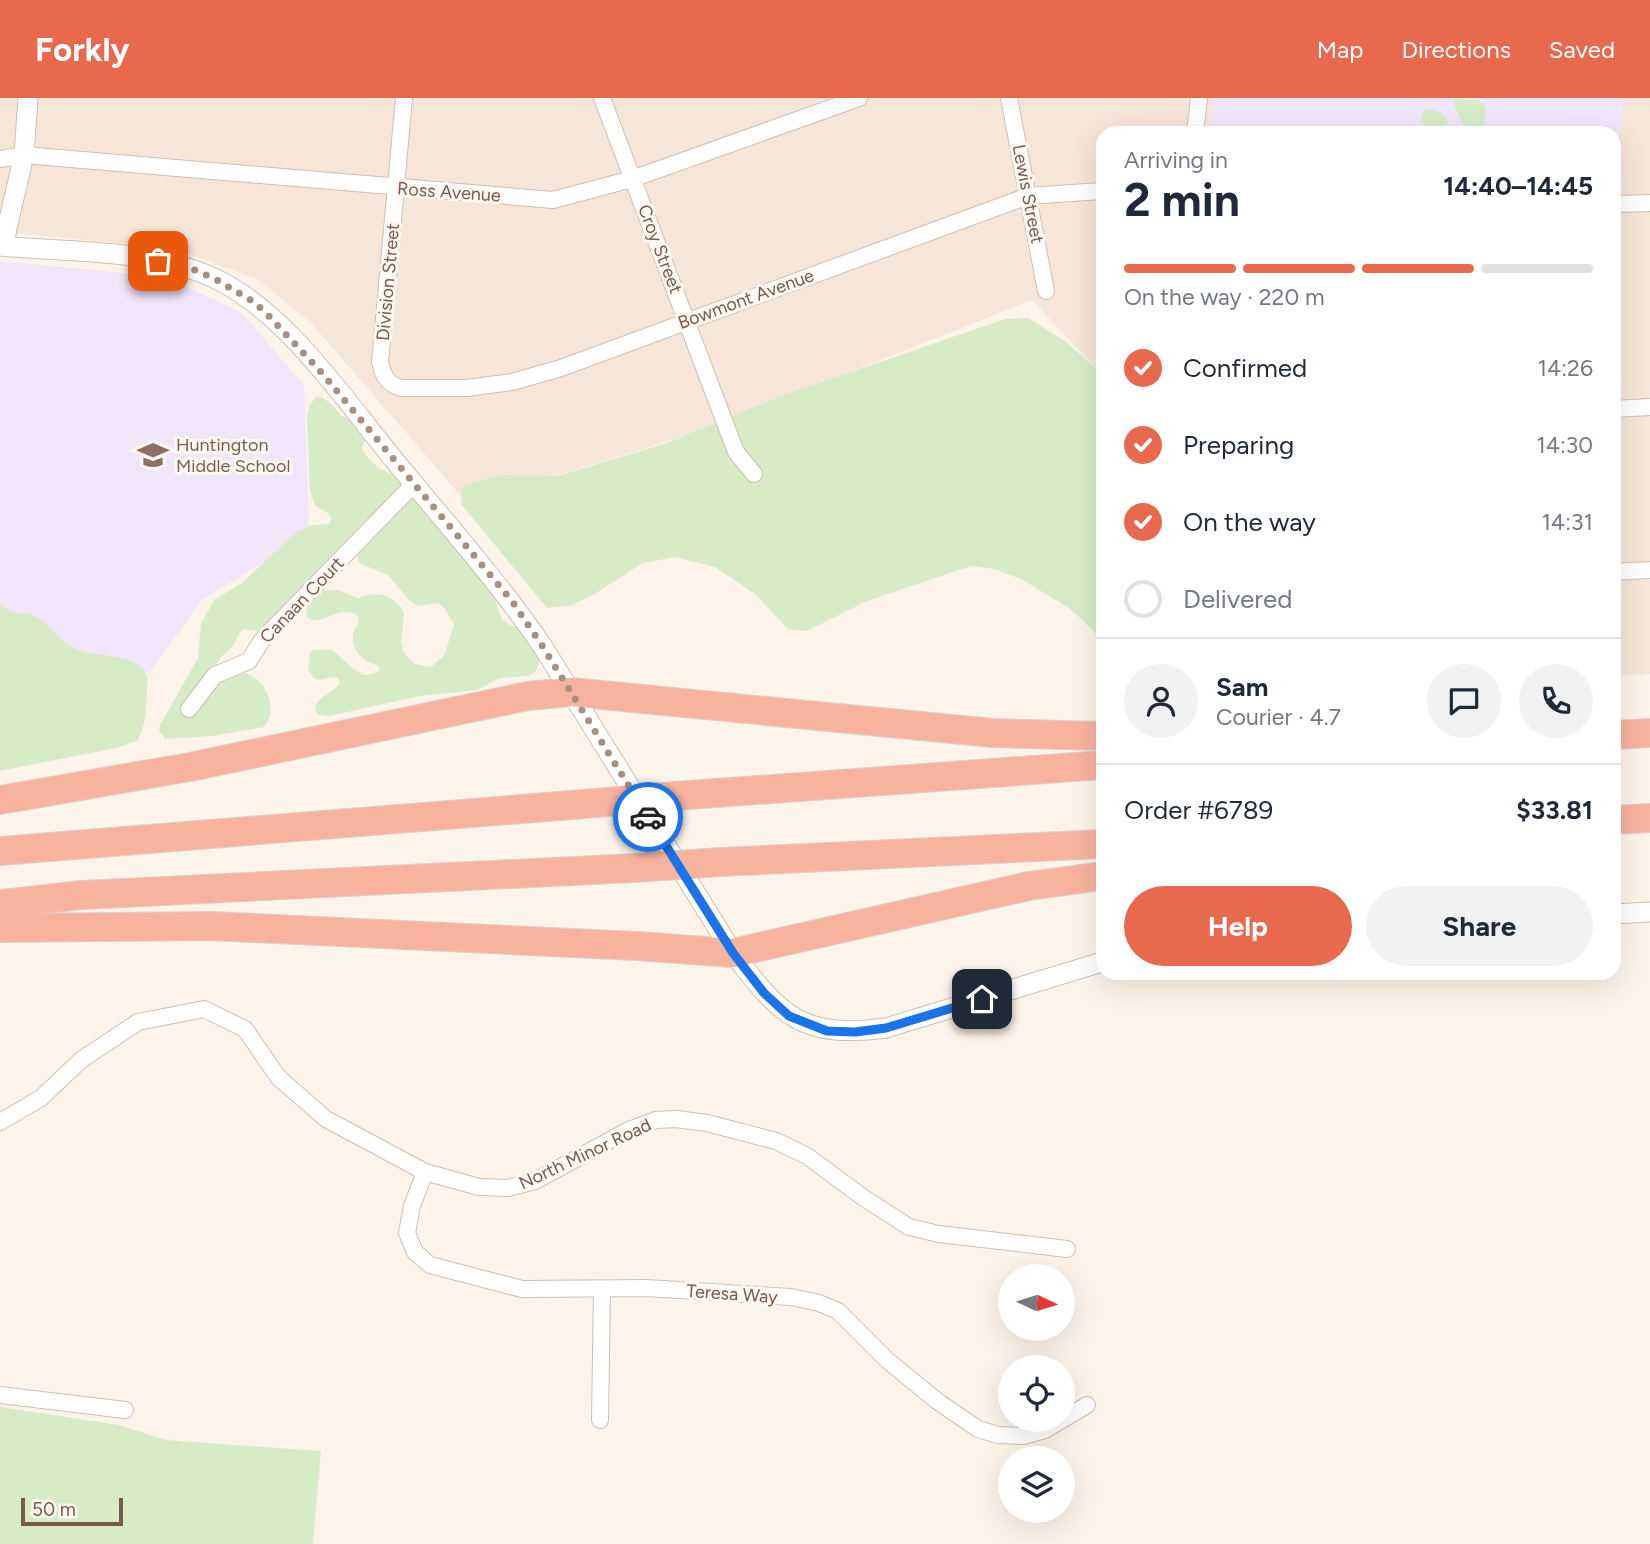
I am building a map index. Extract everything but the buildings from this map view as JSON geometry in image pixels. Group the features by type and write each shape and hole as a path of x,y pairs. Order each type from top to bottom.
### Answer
{"highway":[{"path":"0,800 190,767 528,696 571,692 993,733 1096,736"},
{"path":"1621,735 1650,733"},
{"path":"0,851 675,796 1096,765"},
{"path":"0,904 82,895 1096,844"},
{"path":"0,928 211,926 733,953 1016,888 1096,877"}],"street":[{"path":"28,98 24,155 2,246 142,258 195,270 254,302 295,342 512,601 733,953 764,993 789,1016 827,1031 855,1032 886,1028 1096,964"},
{"name":"Division Street","path":"388,381 382,373 380,362 404,98"},
{"name":"Croy Street","path":"602,98 736,452 754,474"},
{"name":"Ross Avenue","path":"0,159 24,155 553,200 632,179 859,98"},
{"name":"Lewis Street","path":"1009,98 1046,291"},
{"path":"1196,126 1199,98"},
{"name":"Bowmont Avenue","path":"388,381 393,386 402,388 467,388 512,382 561,368 1028,196 1096,191"},
{"path":"1621,204 1650,202"},
{"path":"1621,409 1650,407"},
{"name":"Canaan Court","path":"190,709 215,675 249,661 262,640 414,484"},
{"path":"1621,572 1650,570"},
{"path":"1621,914 1650,912"},
{"name":"North Minor Road","path":"0,1122 41,1098 81,1060 138,1022 204,1009 245,1028 278,1077 326,1119 425,1172 479,1187 508,1188 535,1181 629,1130 656,1120 676,1119 707,1123 776,1141 807,1156 909,1227 939,1234 1067,1249"},
{"name":"Teresa Way","path":"425,1172 412,1206 407,1233 415,1252 430,1265 522,1289 646,1288 791,1297 819,1303 838,1311 887,1360 937,1401 978,1429 998,1435 1023,1436 1045,1430 1087,1405"},
{"path":"600,1420 602,1289"},
{"path":"0,1395 125,1410"}],"shaded area":[{"path":"0,98 1650,98 1650,674 1621,676 1621,126 1096,126 1096,369 1032,300 699,432 467,503 311,323 257,279 173,248 0,232"},
{"path":"1213,98 1624,98 1621,132 1621,126 1210,126"},
{"name":"Huntington Middle School","path":"0,261 166,277 242,313 304,385 309,525 301,539 202,600 149,673 0,637"}],"green space":[{"path":"1455,99 1478,100 1486,107 1484,126 1464,126 1454,103"},
{"path":"1425,109 1435,110 1446,118 1448,126 1427,126 1422,121"},
{"path":"1028,318 1065,341 1096,369 1096,634 1069,608 1021,579 994,569 971,566 867,601 807,631 788,629 755,594 715,567 675,557 643,563 573,605 547,608 461,504 462,486 500,475 558,476 670,442 778,397 1005,319"},
{"path":"316,397 330,403 341,415 363,429 367,438 362,447 365,453 373,463 400,478 491,589 502,619 521,629 541,656 536,671 528,676 500,678 477,690 420,696 329,716 318,715 316,705 340,683 335,677 320,680 314,678 308,670 310,653 314,650 331,650 366,675 380,670 378,665 368,662 357,652 353,636 359,619 357,615 343,613 319,620 307,618 308,606 321,590 338,590 358,598 377,594 390,598 404,612 401,643 404,653 415,664 431,667 444,656 454,625 446,610 438,603 418,606 409,600 388,575 359,563 361,546 260,631 244,629 240,632 233,646 221,657 213,670 248,674 261,683 270,705 270,713 264,727 212,736 166,739 159,731 160,725 198,658 201,624 214,600 242,583 295,533 313,525 329,524 329,514 315,505 310,490 307,418 309,406"},
{"path":"0,603 12,611 40,619 75,649 116,657 143,669 147,677 146,706 138,740 116,748 0,771"},
{"path":"0,1407 119,1425 166,1440 321,1451 313,1544 0,1544"}],"way so far":[{"path":"158,261 195,270 254,302 295,342 512,601 648,817"}],"place":[{"name":"Huntington Middle School","path":"153,455"}],"route":[{"path":"648,817 733,953 764,993 789,1016 827,1031 855,1032 886,1028 982,999"}]}
